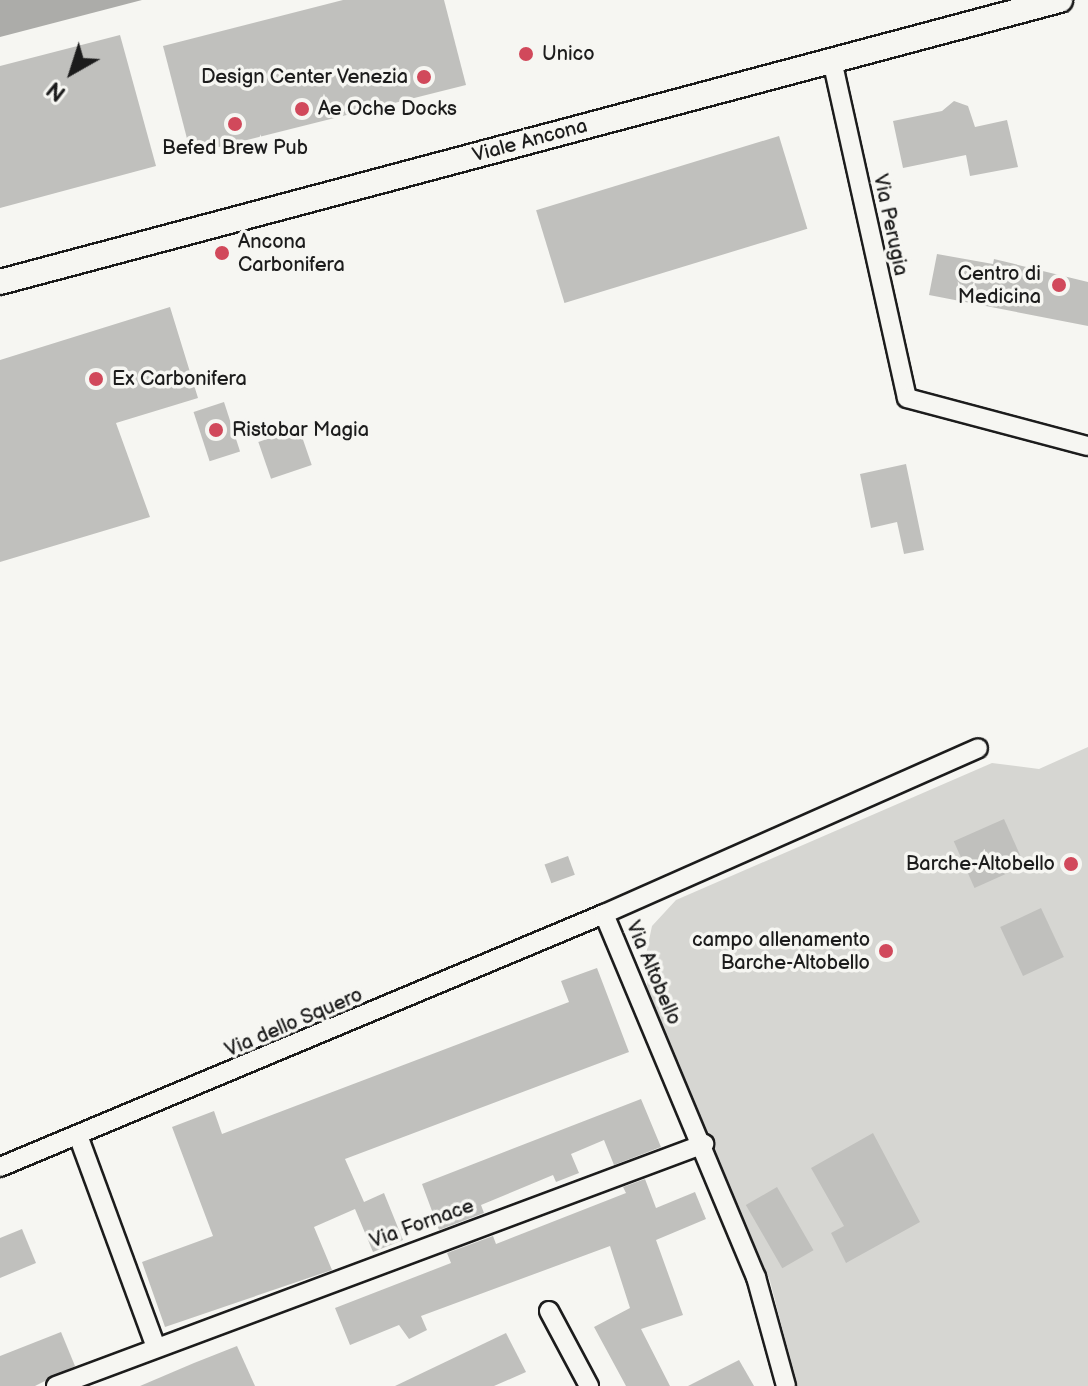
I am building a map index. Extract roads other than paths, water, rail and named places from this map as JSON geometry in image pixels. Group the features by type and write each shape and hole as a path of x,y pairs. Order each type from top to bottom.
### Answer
{"street":[{"name":"Viale Ancona","path":"0,282 1060,0"},
{"name":"Via Perugia","path":"832,60 907,398 1088,446"},
{"name":"Via Altobello","path":"786,1386 756,1277 704,1144 604,914 978,748"},
{"name":"Via dello Squero","path":"0,1167 79,1138 604,914"},
{"path":"79,1138 155,1345"},
{"name":"Via Fornace","path":"56,1386 155,1345 704,1144"},
{"path":"549,1311 589,1386"}],"place":[{"name":"Unico","path":"526,54"},
{"name":"Design Center Venezia","path":"424,77"},
{"name":"Ae Oche Docks","path":"302,109"},
{"name":"Befed Brew Pub","path":"235,124"},
{"name":"Ancona Carbonifera","path":"222,253"},
{"name":"Centro di Medicina","path":"1059,285"},
{"name":"Ex Carbonifera","path":"96,379"},
{"name":"Ristobar Magia","path":"216,430"},
{"name":"Barche-Altobello","path":"1071,864"},
{"name":"campo allenamento Barche-Altobello","path":"886,951"}]}
